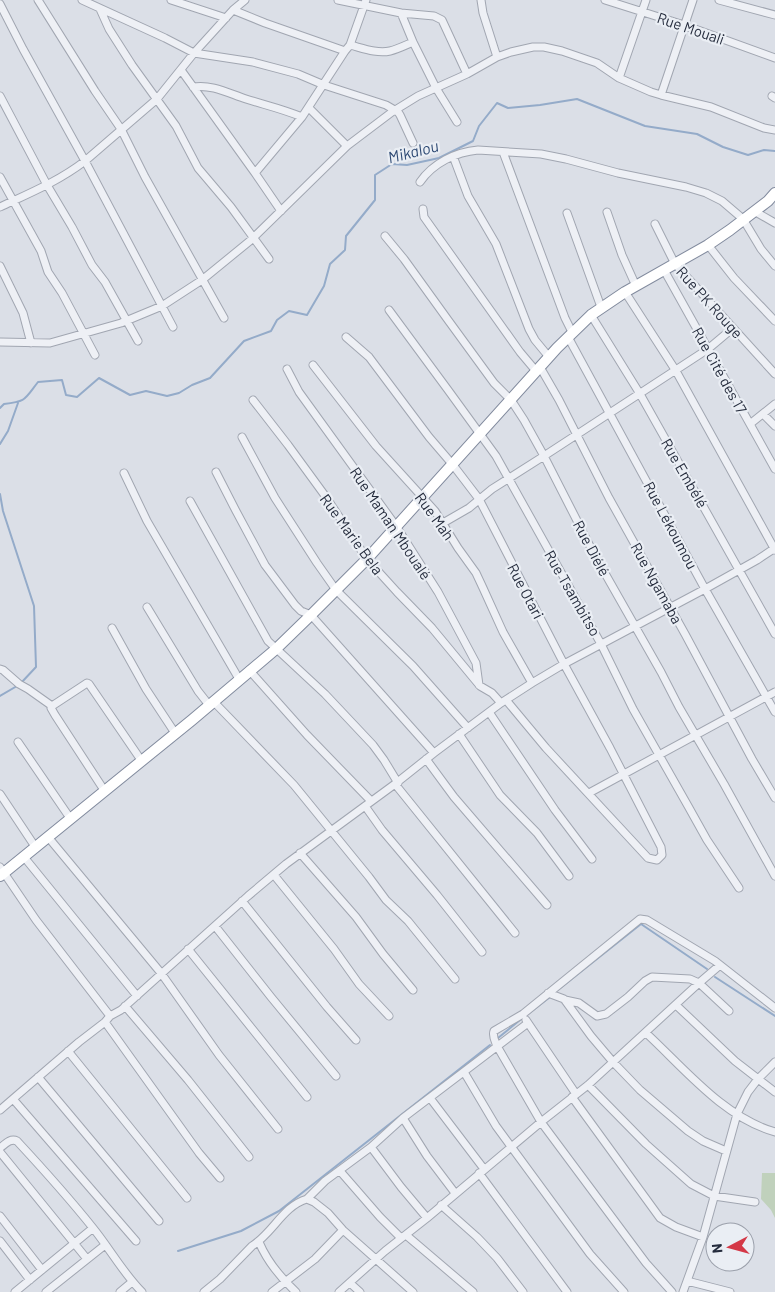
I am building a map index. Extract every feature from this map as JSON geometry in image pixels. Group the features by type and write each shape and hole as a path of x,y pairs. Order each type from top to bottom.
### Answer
{"highway":[{"path":"2,872 36,848 276,649 367,559 570,334 591,315 625,292 708,245 730,230 775,193"}],"street":[{"path":"38,0 94,92 121,129 145,177 224,318"},
{"path":"82,0 194,53 253,62 298,74 324,85 386,105 398,112 413,142"},
{"path":"171,0 226,18"},
{"path":"0,207 47,185 85,161 157,99 194,53 233,10 245,0"},
{"path":"338,0 434,16 442,20 467,74"},
{"path":"482,0 483,13 497,57"},
{"name":"Rue Mouali","path":"605,0 684,25 775,58"},
{"path":"619,78 646,0"},
{"path":"660,95 693,0"},
{"path":"719,0 775,16"},
{"path":"255,173 302,117 324,85 347,48 365,3"},
{"path":"0,4 173,327"},
{"path":"100,9 109,29 176,126 198,168 269,259"},
{"path":"233,10 265,23 347,48 386,52 413,42"},
{"path":"401,12 413,42 436,88 457,122"},
{"path":"0,342 50,343 127,321 162,306 223,264 253,238 348,146 394,111 418,96 467,74 497,57 522,49 544,47 562,51 597,63 619,78 660,95 722,110 764,128 775,130"},
{"path":"180,70 281,211"},
{"path":"193,88 205,86 216,88 283,109 302,117"},
{"path":"0,96 92,265 138,341"},
{"path":"309,108 348,146"},
{"path":"420,182 431,170 453,156 470,151 541,154 566,159 618,173 700,191 722,201 743,219 761,250 775,266"},
{"name":"Rue Lékoumou","path":"503,152 570,334 610,413 705,589 775,712"},
{"path":"453,156 468,196 496,244 529,329 535,340 549,357"},
{"path":"0,176 41,251 48,272 62,293 95,355"},
{"name":"Rue Ngamaba","path":"423,209 424,217 520,352 538,369 577,435 609,498 775,798"},
{"path":"754,211 775,223"},
{"path":"607,212 622,255 636,286"},
{"path":"567,213 601,308"},
{"name":"Rue PK Rouge","path":"654,224 675,264 775,374"},
{"name":"Rue Diélé","path":"385,236 494,382 511,400 544,456 594,554 775,876"},
{"path":"708,245 734,278 775,322"},
{"path":"0,266 22,313 31,343"},
{"name":"Rue Cité des 17","path":"664,270 775,469"},
{"path":"0,1110 110,1016 121,1010 242,901 300,853 396,784 489,712 564,664 740,570 775,549 676,370 625,292"},
{"name":"Rue Tsambitso","path":"389,310 496,456 602,644 633,709 707,840 739,888"},
{"name":"Rue Embélé","path":"591,315 640,394 775,634"},
{"path":"443,524 508,478 708,349 733,328"},
{"name":"Rue Otari","path":"346,337 369,357 479,500 661,847 662,855 660,858 656,860 648,858"},
{"name":"Rue Mah","path":"313,364 376,446 435,511 476,573 503,632 532,683"},
{"name":"Rue Maman Mboualé","path":"287,369 299,392 396,526 438,592 476,663 480,686"},
{"name":"Rue Marie Bela","path":"253,400 320,489 367,559 432,628 480,686 503,702 648,858"},
{"path":"750,424 775,404"},
{"path":"764,414 775,426"},
{"path":"242,437 275,498 336,590 413,666 468,728"},
{"path":"216,472 265,565 295,605 301,611 311,615 434,753"},
{"path":"124,473 147,520 239,679"},
{"path":"190,501 268,641 325,694 373,745 384,760 396,784 514,932"},
{"path":"147,607 198,691 294,785 386,900 408,921 455,979"},
{"path":"112,628 146,689 175,733"},
{"path":"0,669 52,706 51,708 55,715 104,790"},
{"path":"249,670 368,804 382,830 482,952"},
{"path":"52,706 84,685 89,684 141,760"},
{"path":"588,793 775,692"},
{"path":"489,712 555,810 592,859"},
{"path":"459,734 500,796 537,834 570,876"},
{"path":"18,742 70,818"},
{"path":"426,759 454,797 547,905"},
{"path":"0,794 36,848"},
{"path":"48,837 161,973 219,1055 278,1128"},
{"path":"300,853 414,990"},
{"path":"24,857 137,996"},
{"path":"2,872 36,920 110,1016"},
{"path":"274,875 334,949 359,984 389,1016"},
{"path":"242,901 356,1040"},
{"path":"672,1292 646,1263 541,1122 497,1046 493,1036 494,1031 523,1014 640,919 647,920 720,965 775,1008"},
{"path":"214,926 336,1076"},
{"path":"188,949 307,1097"},
{"path":"339,1292 481,1171 588,1085 720,965"},
{"path":"548,993 579,1003 597,1016 606,1014 652,977 690,979 699,983 729,1011"},
{"path":"565,1000 591,1036 640,1090 702,1141 726,1151"},
{"path":"676,1005 735,1061 775,1092"},
{"path":"125,1006 250,1157"},
{"path":"523,1014 574,1095 660,1218 676,1227 703,1237"},
{"path":"105,1022 199,1153 220,1178"},
{"path":"307,1200 318,1186 371,1147 403,1118 528,1024"},
{"path":"646,1033 709,1094 736,1114 761,1128 775,1132"},
{"path":"68,1051 187,1198"},
{"path":"683,1292 703,1237 736,1114 748,1092 775,1062"},
{"path":"464,1072 496,1126 590,1254 624,1292"},
{"path":"38,1077 159,1221"},
{"path":"588,1085 646,1144 691,1184 714,1196 755,1202"},
{"path":"430,1098 566,1292"},
{"path":"13,1099 136,1241"},
{"path":"403,1118 427,1156 455,1193"},
{"path":"0,1148 10,1140 18,1141 93,1228 132,1282 142,1292"},
{"path":"371,1147 427,1218"},
{"path":"0,1152 88,1259"},
{"path":"340,1171 380,1217 473,1292"},
{"path":"204,1292 220,1279 252,1246 259,1242 285,1213 300,1201 307,1200 314,1202 328,1213 343,1230 413,1292"},
{"path":"441,1205 477,1237 497,1258 524,1292"},
{"path":"0,1216 42,1270"},
{"path":"15,1292 93,1228"},
{"path":"272,1292 315,1259 343,1230"},
{"path":"0,1241 30,1280"},
{"path":"259,1242 265,1256 285,1282 296,1292"},
{"path":"46,1292 105,1245"},
{"path":"687,1281 730,1292"},
{"path":"120,1292 132,1282"},
{"path":"350,1283 360,1292"}],"green space":[{"path":"762,1173 775,1173 775,1218 771,1210 761,1199"}],"waterway":[{"name":"Mikalou","path":"0,408 4,404 24,399 38,382 62,380 66,395 77,397 99,378 130,395 146,391 167,396 179,393 192,385 210,378 244,341 271,331 277,320 289,311 307,315 324,286 330,264 345,250 346,236 375,200 375,175 392,164 407,165 439,158 473,141 479,126 497,103 508,108 577,99 645,126 697,134 723,147 748,155 764,150 775,151"},
{"path":"0,444 8,431 18,403"},
{"path":"0,494 3,511 34,606 36,667 21,683"},
{"path":"0,696 17,686"},
{"path":"559,989 641,924 707,969"},
{"path":"715,977 775,1016"},
{"path":"528,1014 550,997"},
{"path":"498,1038 520,1020"},
{"path":"178,1251 241,1231 279,1211 490,1045"}]}
